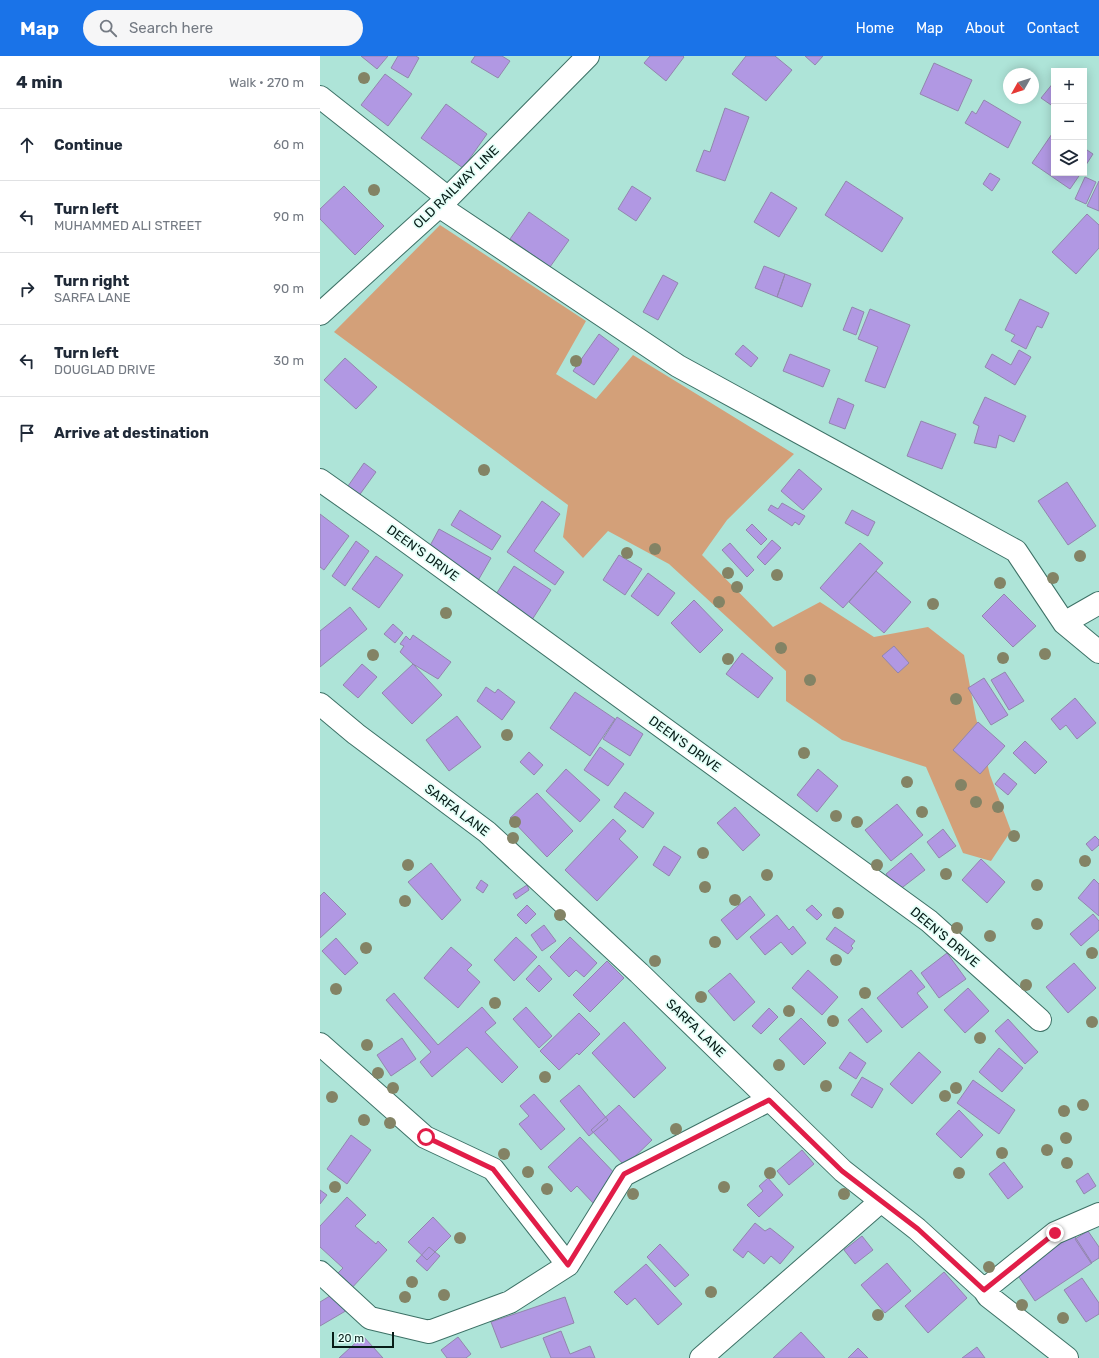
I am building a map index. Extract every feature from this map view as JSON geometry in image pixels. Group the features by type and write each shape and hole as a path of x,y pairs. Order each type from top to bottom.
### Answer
{"street":[{"name":"OLD RAILWAY LINE","path":"320,314 443,202 588,56"},
{"path":"320,97 443,202 678,366 1016,551 1064,624 1099,652"},
{"name":"DEEN'S DRIVE","path":"320,480 929,921 1040,1020"},
{"path":"1064,624 1099,603"},
{"name":"SARFA LANE","path":"320,704 356,734 487,832 639,973 842,1171 918,1229 984,1290 988,1296 1067,1358"},
{"path":"320,1044 426,1137 493,1169 568,1265"},
{"path":"320,1272 370,1318 429,1332 510,1302 568,1265 624,1174 769,1100"},
{"path":"700,1358 881,1201"},
{"path":"984,1290 1055,1233 1099,1214"}],"shaded area":[{"path":"440,225 586,321 556,374 596,399 633,355 794,454 727,520 702,555 773,627 820,602 874,637 928,627 964,655 976,718 990,775 1011,831 991,861 963,853 926,767 842,740 786,701 786,671 669,564 608,531 583,558 563,537 568,505 334,332"}],"building":[{"path":"361,56 388,56 377,69"},
{"path":"398,56 416,56 419,58 408,78 391,68"},
{"path":"475,56 502,56 510,61 498,78 471,62"},
{"path":"650,56 684,57 666,81 644,63"},
{"path":"746,56 775,56 792,70 766,101 732,74"},
{"path":"805,56 823,56 815,65"},
{"path":"934,63 972,80 958,111 920,94"},
{"path":"385,74 412,94 388,126 361,105"},
{"path":"1051,86 1051,105 1041,98"},
{"path":"984,100 1021,122 1008,148 965,123 972,111 976,114"},
{"path":"446,104 487,134 463,168 421,138"},
{"path":"725,108 749,117 725,181 696,171 704,150 710,152"},
{"path":"1051,135 1051,176 1032,163"},
{"path":"1087,150 1093,154 1087,163"},
{"path":"990,173 1000,179 992,191 983,184"},
{"path":"1051,176 1079,176 1070,189"},
{"path":"1085,177 1096,182 1086,204 1075,199"},
{"path":"846,181 903,218 882,252 825,215"},
{"path":"1099,181 1099,211 1087,206"},
{"path":"344,186 384,226 355,255 320,219 320,209"},
{"path":"632,186 651,198 636,221 618,209"},
{"path":"771,192 797,208 779,237 754,222"},
{"path":"529,212 569,240 550,267 510,239"},
{"path":"1087,214 1099,225 1099,248 1076,274 1052,252"},
{"path":"764,266 785,274 777,297 755,288"},
{"path":"785,274 811,284 802,307 777,297"},
{"path":"663,275 678,283 658,320 643,312"},
{"path":"1020,299 1049,313 1042,328 1037,326 1026,349 1011,341 1015,335 1005,330"},
{"path":"852,307 864,312 856,335 843,330"},
{"path":"870,309 910,325 885,388 865,381 878,347 858,339"},
{"path":"599,334 619,349 594,385 573,371"},
{"path":"743,345 758,358 751,367 735,354"},
{"path":"1019,350 1031,357 1015,385 985,367 992,354 1011,365"},
{"path":"790,354 830,370 823,387 783,371"},
{"path":"345,358 377,387 356,409 324,380"},
{"path":"985,397 1026,416 1014,442 999,435 996,448 974,443 979,426 973,423"},
{"path":"838,398 854,405 845,429 829,423"},
{"path":"921,421 956,434 942,469 907,456"},
{"path":"364,463 376,472 358,497 346,489"},
{"path":"799,469 822,489 803,510 781,491"},
{"path":"1067,482 1096,526 1068,545 1038,501"},
{"path":"542,501 560,514 534,551 564,572 555,585 507,552"},
{"path":"782,503 805,516 799,525 795,522 792,526 768,510 771,505 778,509"},
{"path":"460,510 501,536 492,550 451,525"},
{"path":"852,510 875,522 868,536 845,523"},
{"path":"320,514 349,536 324,570 320,567"},
{"path":"752,524 767,539 761,545 746,530"},
{"path":"439,529 491,558 476,584 425,555"},
{"path":"772,540 781,548 765,565 757,557"},
{"path":"356,541 369,551 345,586 332,576"},
{"path":"730,543 754,570 747,577 722,550"},
{"path":"860,543 883,563 843,608 820,588"},
{"path":"619,555 642,569 625,595 603,580"},
{"path":"376,556 403,575 379,608 352,589"},
{"path":"514,566 551,590 530,623 493,599"},
{"path":"876,571 911,602 884,633 849,602"},
{"path":"648,573 675,593 658,616 631,596"},
{"path":"1004,594 1036,626 1013,647 982,616"},
{"path":"694,600 723,630 700,653 671,623"},
{"path":"350,607 367,629 320,667 320,631"},
{"path":"393,624 403,633 395,643 384,634"},
{"path":"413,635 451,662 438,679 413,664 400,652 404,646 400,644 406,636 410,640"},
{"path":"894,646 909,663 898,673 882,656"},
{"path":"742,653 773,678 758,698 726,674"},
{"path":"362,664 377,677 358,698 343,685"},
{"path":"413,664 442,695 412,724 382,693"},
{"path":"1005,672 1024,701 1009,710 991,680"},
{"path":"984,678 1008,715 991,725 968,688"},
{"path":"486,687 495,693 498,689 515,702 502,720 477,701"},
{"path":"575,692 615,719 590,756 550,728"},
{"path":"1075,698 1096,723 1077,739 1066,725 1060,730 1051,719"},
{"path":"457,716 481,747 449,771 426,740"},
{"path":"617,717 643,734 630,756 603,739"},
{"path":"978,722 1005,746 980,774 953,750"},
{"path":"1025,741 1047,762 1035,774 1013,753"},
{"path":"600,747 624,764 608,786 584,770"},
{"path":"529,752 543,765 534,775 520,762"},
{"path":"566,769 600,800 580,822 546,791"},
{"path":"818,769 838,786 817,812 797,795"},
{"path":"1004,773 1017,784 1008,795 995,784"},
{"path":"625,792 654,813 643,828 614,807"},
{"path":"537,793 573,831 547,857 510,818"},
{"path":"897,804 923,835 891,861 865,830"},
{"path":"735,807 760,835 743,851 717,823"},
{"path":"613,819 626,831 619,839 638,857 597,901 565,870"},
{"path":"943,829 956,846 939,858 927,842"},
{"path":"1095,836 1099,840 1099,845 1092,851 1086,844"},
{"path":"664,846 681,857 669,876 653,865"},
{"path":"911,853 925,870 899,890 886,874"},
{"path":"981,859 1005,882 987,903 962,880"},
{"path":"431,863 461,900 442,920 408,882"},
{"path":"1094,879 1099,884 1099,916 1078,898"},
{"path":"481,880 488,885 483,893 476,888"},
{"path":"527,885 529,890 516,899 513,894"},
{"path":"324,892 346,914 320,938 320,896"},
{"path":"750,896 765,915 737,940 721,920"},
{"path":"527,905 536,914 526,924 517,915"},
{"path":"812,905 822,915 817,920 806,910"},
{"path":"1093,914 1099,921 1099,930 1081,946 1070,934"},
{"path":"777,915 789,930 793,926 806,943 792,955 781,942 765,955 750,937"},
{"path":"544,925 556,941 542,951 531,935"},
{"path":"835,927 855,941 851,946 853,948 848,954 826,939"},
{"path":"516,937 537,957 514,981 494,960"},
{"path":"570,937 597,963 584,977 576,970 569,977 550,957"},
{"path":"336,938 358,963 345,975 322,951"},
{"path":"451,947 472,965 467,970 480,982 458,1008 424,978"},
{"path":"947,953 966,979 939,998 921,973"},
{"path":"607,961 624,978 590,1012 573,995"},
{"path":"1074,963 1096,988 1068,1013 1046,987"},
{"path":"539,965 552,979 539,992 526,979"},
{"path":"808,970 838,997 822,1015 792,988"},
{"path":"911,970 925,987 917,993 928,1007 902,1028 877,998"},
{"path":"730,973 755,1002 734,1021 708,991"},
{"path":"968,988 989,1011 965,1033 944,1010"},
{"path":"394,993 438,1045 482,1007 496,1023 485,1032 518,1067 502,1083 467,1047 432,1077 420,1062 431,1052 386,1000"},
{"path":"526,1007 552,1036 539,1048 513,1019"},
{"path":"769,1008 778,1017 761,1034 752,1026"},
{"path":"862,1008 882,1031 867,1043 848,1020"},
{"path":"579,1013 600,1034 579,1055 577,1053 559,1070 540,1051"},
{"path":"801,1018 826,1043 804,1065 779,1039"},
{"path":"1008,1019 1038,1052 1025,1064 995,1031"},
{"path":"624,1022 666,1068 634,1098 592,1053"},
{"path":"402,1038 416,1059 391,1076 377,1055"},
{"path":"999,1048 1023,1068 1002,1092 979,1072"},
{"path":"850,1052 866,1063 856,1079 839,1068"},
{"path":"919,1052 941,1072 912,1104 890,1084"},
{"path":"862,1077 883,1089 872,1108 851,1095"},
{"path":"973,1080 1015,1110 999,1134 957,1103"},
{"path":"579,1085 608,1120 589,1136 560,1101"},
{"path":"534,1094 565,1129 541,1150 519,1124 529,1116 520,1106"},
{"path":"619,1105 652,1140 625,1166 591,1130"},
{"path":"959,1110 983,1135 961,1158 936,1134"},
{"path":"351,1135 371,1150 347,1184 327,1169"},
{"path":"580,1137 620,1179 594,1204 577,1186 571,1192 548,1167"},
{"path":"802,1150 814,1164 789,1185 777,1171"},
{"path":"1004,1162 1023,1187 1008,1199 989,1174"},
{"path":"1088,1173 1096,1186 1084,1194 1076,1181"},
{"path":"768,1178 783,1195 759,1217 747,1205 763,1191 759,1186"},
{"path":"320,1190 327,1195 320,1204"},
{"path":"347,1197 366,1215 355,1226 376,1244 378,1241 387,1250 349,1291 334,1277 343,1268 320,1247 320,1226"},
{"path":"433,1217 451,1236 427,1260 408,1242"},
{"path":"755,1223 765,1231 770,1228 794,1247 780,1264 771,1256 764,1264 748,1251 743,1258 733,1250"},
{"path":"1088,1231 1099,1247 1099,1258 1091,1263 1075,1239"},
{"path":"1072,1232 1092,1263 1035,1301 1015,1271"},
{"path":"862,1236 873,1250 855,1264 844,1250"},
{"path":"660,1244 689,1275 675,1287 647,1257"},
{"path":"429,1247 440,1256 427,1271 416,1261"},
{"path":"887,1263 911,1291 885,1313 861,1285"},
{"path":"646,1264 682,1304 658,1325 635,1298 627,1305 614,1292"},
{"path":"944,1272 967,1298 928,1333 905,1306"},
{"path":"1082,1278 1099,1303 1099,1314 1086,1322 1064,1290"},
{"path":"338,1291 349,1309 320,1326 320,1302"},
{"path":"565,1297 574,1323 501,1348 491,1322"},
{"path":"561,1331 570,1354 590,1346 595,1358 551,1358 543,1338"},
{"path":"801,1332 825,1358 773,1358"},
{"path":"363,1336 383,1358 339,1358"},
{"path":"458,1337 471,1354 466,1358 447,1358 441,1350"},
{"path":"977,1347 985,1358 962,1358"},
{"path":"858,1348 868,1358 848,1358"}],"route":[{"path":"426,1137 493,1169 568,1265 624,1174 769,1100 842,1171 918,1229 984,1290 1055,1233"}]}
